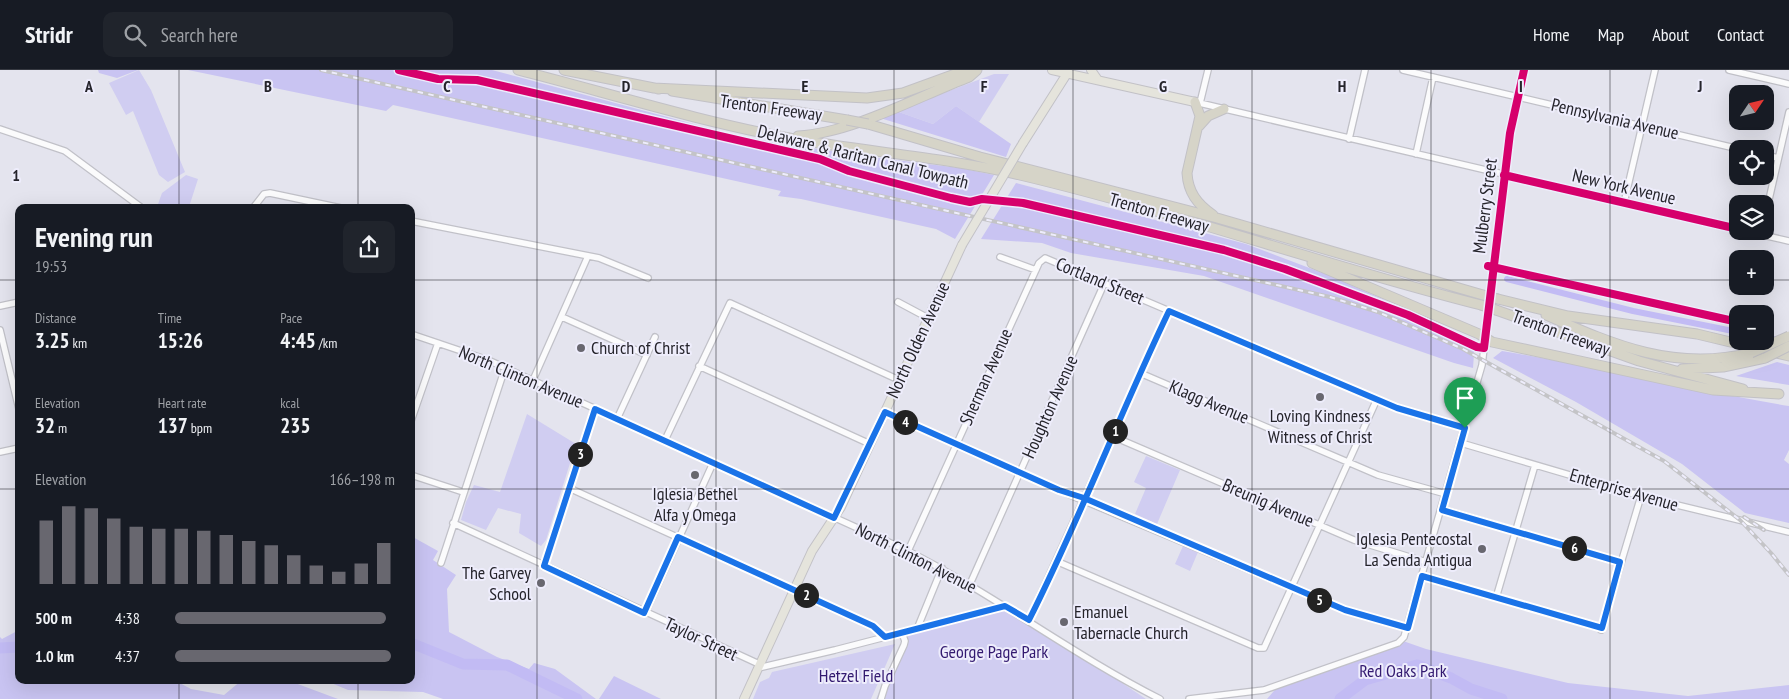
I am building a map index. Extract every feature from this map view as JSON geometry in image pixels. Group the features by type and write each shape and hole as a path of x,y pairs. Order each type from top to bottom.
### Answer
{"highway":[{"name":"Trenton Freeway","path":"518,70 715,122 785,137 954,162 1019,175 1481,305 1639,361 1748,390 1784,395"},
{"name":"Trenton Freeway","path":"564,70 654,88 868,124 980,157 1217,218 1528,307 1591,320 1696,334 1789,356"},
{"path":"785,137 832,132 969,78 976,70"},
{"path":"654,88 867,98 902,93 962,71"},
{"path":"1198,103 1198,126 1186,173 1187,181 1195,198 1217,218"},
{"path":"1198,126 1208,116 1224,109"},
{"path":"1257,242 1498,343 1713,390 1784,395"},
{"path":"1528,307 1606,341 1658,356 1711,360 1751,353 1789,336"},
{"path":"1666,368 1700,369 1723,367 1765,358 1789,346"}],"main road":[{"name":"New York Avenue","path":"1052,70 1068,72 1198,103"},
{"path":"1091,70 1098,80"},
{"name":"North Olden Avenue","path":"744,699 812,551 834,518 870,444 962,245 1068,72"}],"street":[{"path":"1198,103 1208,70"},
{"path":"1349,139 1365,70"},
{"name":"Pennsylvania Avenue","path":"1403,70 1729,147"},
{"name":"Mulberry Street","path":"1189,699 1264,690 1398,643 1404,637 1481,371 1510,133 1524,70"},
{"path":"1624,203 1655,70"},
{"path":"1730,70 1789,84"},
{"path":"1416,154 1433,77"},
{"name":"New York Avenue","path":"1198,103 1729,228"},
{"path":"1770,195 1789,112"},
{"path":"0,129 65,151 137,204"},
{"path":"1774,157 1778,158"},
{"path":"255,204 264,194 270,193 322,204"},
{"path":"415,223 599,258 648,278"},
{"path":"1774,237 1789,241"},
{"path":"533,380 588,256"},
{"path":"1000,257 1036,270"},
{"name":"Cortland Street","path":"1041,259 1047,258 1397,408 1465,428"},
{"name":"Sherman Avenue","path":"908,551 1041,259"},
{"name":"Houghton Avenue","path":"970,584 1104,284"},
{"path":"898,302 928,318"},
{"path":"0,306 15,303"},
{"path":"665,440 730,303 899,380"},
{"path":"1029,620 1169,311"},
{"path":"562,317 647,355"},
{"path":"0,330 15,392"},
{"name":"North Clinton Avenue","path":"415,335 533,380 908,551 970,584 1117,675 1160,699"},
{"path":"617,418 655,337"},
{"path":"415,409 438,343"},
{"path":"699,366 870,444"},
{"path":"441,563 505,368"},
{"name":"Klagg Avenue","path":"1140,373 1378,475 1446,494"},
{"path":"1056,562 1258,648 1266,647 1377,399"},
{"path":"544,566 595,409"},
{"path":"885,412 1345,610 1408,628"},
{"name":"Breunig Avenue","path":"1112,436 1354,540 1426,562"},
{"name":"Enterprise Avenue","path":"1461,443 1641,496 1789,532"},
{"path":"0,452 15,449"},
{"path":"644,613 713,463"},
{"path":"1496,598 1535,465"},
{"path":"415,476 463,492"},
{"path":"569,488 873,626 885,637"},
{"path":"1422,576 1601,630 1641,496"},
{"path":"1442,510 1620,562"},
{"name":"Taylor Street","path":"453,523 758,666"},
{"path":"917,629 942,568"},
{"path":"758,666 885,637 1005,606"},
{"path":"881,699 904,645 905,641 902,632"}],"green space":[{"path":"98,70 138,70 117,78 99,73"},
{"path":"139,70 151,90 185,172 168,182 159,175 133,111 126,115 109,83"},
{"path":"188,70 492,70 742,137 863,156 960,168 994,175 955,239 936,229 801,199 778,196 781,191 393,105 386,111"},
{"path":"994,74 1009,74 979,122 956,106 933,124 896,111"},
{"path":"956,106 1011,144 1006,157 880,118 896,111 933,124"},
{"path":"186,175 198,179 190,204 158,204 162,193"},
{"path":"1016,183 1246,244 1328,275 1475,340 1473,368 1204,276 1071,253 1042,243 981,239"},
{"path":"1502,351 1789,406 1789,450 1784,460 1789,464 1789,523 1745,513 1682,464 1576,402 1493,358"},
{"path":"1777,362 1789,365 1789,385 1736,376"},
{"path":"527,414 576,444 546,540 541,546 519,533 521,514 498,508 486,530 461,520 466,502 474,485 500,492"},
{"path":"1146,456 1180,470 1157,524 1135,514 1146,488 1134,482"},
{"path":"415,538 438,551 433,560 456,575 447,589 449,632 497,657 529,669 534,663 555,669 596,699 443,699 423,692 348,690 334,684 415,684"},
{"path":"1183,546 1198,552 1190,571 1175,564"},
{"name":"George Page Park","path":"1001,602 1146,699 876,699 907,631"},
{"path":"15,632 15,684 182,684 191,689 224,695 237,684 298,684 338,699 0,699 0,637 2,639"},
{"name":"Red Oaks Park","path":"1403,641 1426,649 1568,683 1688,696 1789,685 1789,699 1267,699 1280,684"},
{"name":"Hetzel Field","path":"895,644 871,699 753,699 760,682 769,678 772,672"},
{"path":"614,676 661,699 599,699"}],"waterway":[{"path":"1507,279 1633,311 1729,330"},
{"path":"1774,339 1778,340"},
{"path":"415,645 463,664 507,665 577,699"},
{"path":"0,648 15,647"},
{"path":"1340,699 1365,680 1417,665 1451,678 1471,689 1502,699"}],"railway":[{"path":"321,70 1330,297 1378,312 1463,349 1664,461 1740,520 1789,575"},
{"path":"1744,517 1764,530"}],"cycle path":[{"name":"Delaware & Raritan Canal Towpath","path":"399,70 438,79 477,80 820,159 849,171 951,198 970,202 982,199 1023,203 1224,250 1285,269 1408,315 1477,347 1484,348 1510,133 1524,70"},
{"path":"1504,175 1729,227"},
{"path":"1488,266 1729,320"}],"place":[{"name":"Church of Christ","path":"581,348"},
{"name":"Loving Kindness Witness of Christ","path":"1320,397"},
{"name":"Iglesia Bethel Alfa y Omega","path":"695,475"},
{"name":"Iglesia Pentecostal La Senda Antigua","path":"1482,549"},
{"name":"The Garvey School","path":"541,583"},
{"name":"Emanuel Tabernacle Church","path":"1064,622"}],"route":[{"path":"1465,428 1397,408 1169,311 1084,498 1056,562 1051,571 1034,612 1029,620 1005,606 885,637 873,626 678,537 644,613 544,566 595,409 834,518 841,507 885,412 1059,490 1084,498 1345,610 1408,628 1422,576 1602,628 1620,562 1442,510 1465,428"}]}
